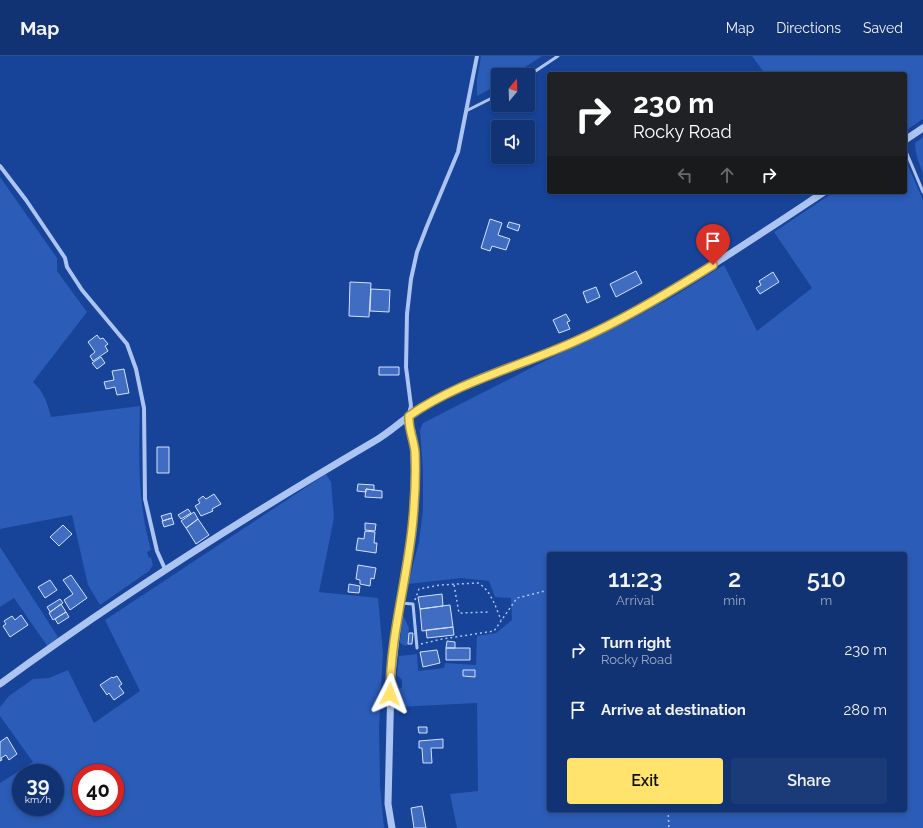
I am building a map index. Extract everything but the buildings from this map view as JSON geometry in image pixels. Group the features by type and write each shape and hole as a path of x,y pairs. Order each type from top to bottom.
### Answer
{"street":[{"path":"392,828 388,804 390,682 400,603 414,518 414,452 412,430 408,424 411,406 406,367 407,314 411,279 417,252 458,152 477,56"},
{"path":"907,139 923,128"},
{"path":"0,166 26,200 65,258 67,268 82,290 127,344 136,369 144,408 145,499 157,551 165,569"},
{"path":"0,684 98,614 165,569 281,496 386,435 409,416 427,404 578,340 645,306 753,239 821,194"}],"lane":[{"path":"535,71 558,56"},
{"path":"466,111 491,98"},
{"path":"907,154 923,192"},
{"path":"400,603 414,604 417,647"}],"path":[{"path":"414,604 419,589 478,583 483,586 494,603 502,621"},
{"path":"454,585 459,613 490,612"},
{"path":"417,647 442,638 494,631 518,598 547,591"},
{"path":"668,812 669,828"}],"shaded area":[{"path":"481,56 542,56 524,68 491,68 491,89 477,96 477,80"},
{"path":"752,56 923,56 923,119 907,130 907,72 764,72"},
{"path":"923,137 923,173 916,155 915,143"},
{"path":"907,164 923,200 923,828 457,828 450,794 478,791 477,703 398,707 395,691 402,687 402,680 397,675 399,656 417,654 418,671 444,668 445,663 476,665 477,636 496,633 512,620 511,598 495,597 489,581 461,578 408,584 419,542 423,510 423,470 420,430 423,423 580,343 628,321 676,295 724,265 757,331 812,288 774,232 831,194 907,194"},
{"path":"0,177 57,258 57,271 87,312 33,382 45,398 51,417 140,406 139,461 141,496 146,532 151,550 147,552 149,558 151,557 153,565 149,571 100,605 88,585 72,515 0,529"},
{"path":"326,474 331,482 334,518 319,592 378,598 383,653 379,727 380,786 384,828 0,828 0,783 12,775 12,816 64,816 64,764 30,764 33,762 0,716 0,707 9,696 33,679 49,678 68,670 94,723 140,691 105,620"},
{"path":"0,547 58,637 48,647 14,598 0,607"},
{"path":"402,613 409,628 408,645 405,646 400,643"}],"route":[{"path":"390,694 390,682 401,594 414,518 414,452 412,430 408,424 409,416 427,404 453,392 578,340 645,306 713,265"}]}
